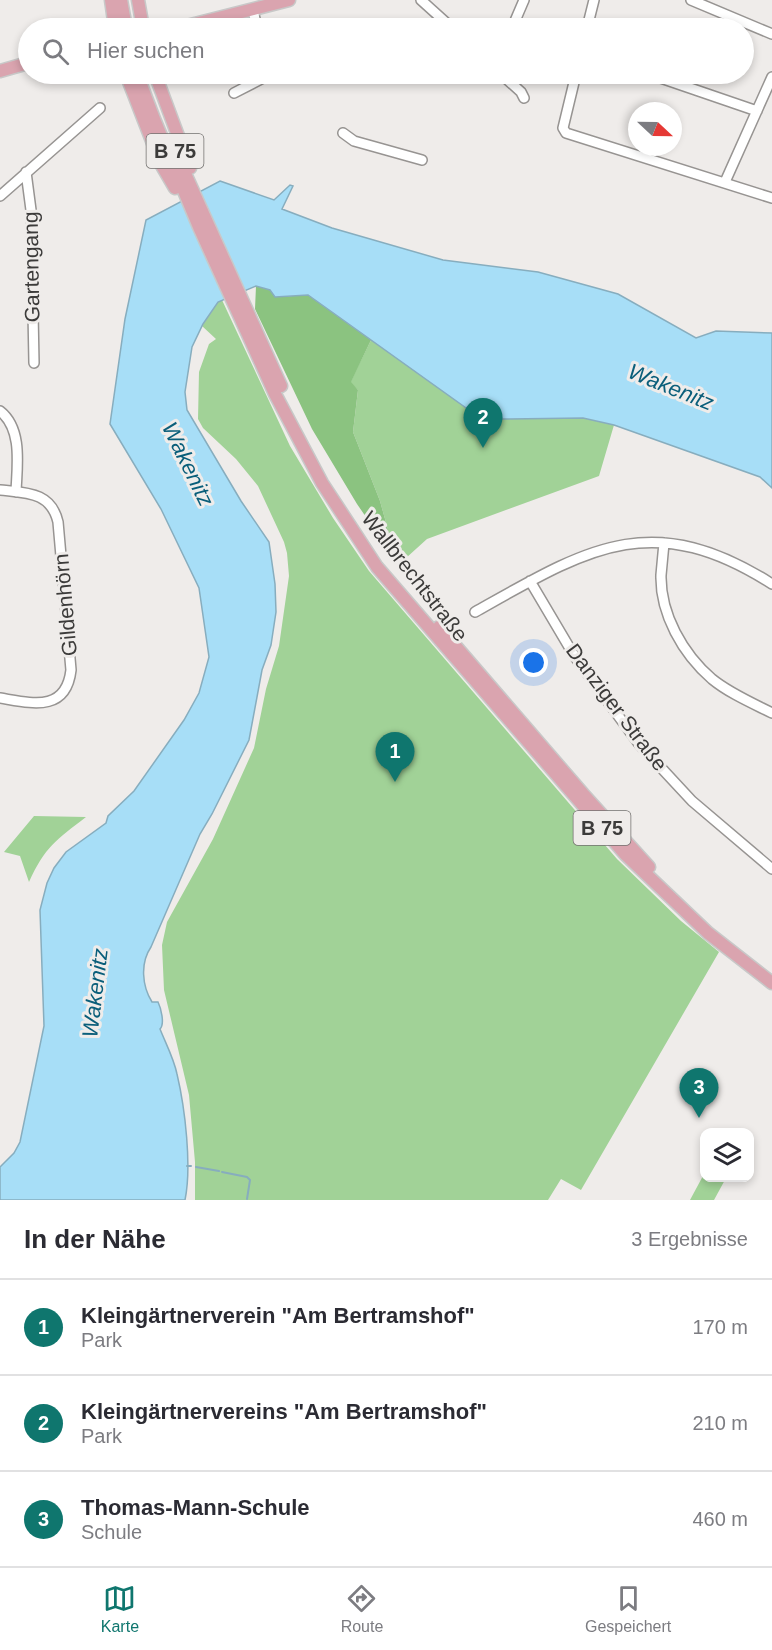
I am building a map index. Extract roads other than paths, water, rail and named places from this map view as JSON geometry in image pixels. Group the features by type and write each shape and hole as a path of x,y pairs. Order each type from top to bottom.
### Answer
{"main road":[{"path":"111,0 114,18"},
{"path":"121,0 124,18"},
{"path":"129,0 132,18"},
{"path":"138,0 141,18"},
{"path":"220,18 289,0"},
{"path":"0,71 18,66"},
{"path":"130,84 161,164 203,225"},
{"name":"Wallbrechtstraße","path":"141,84 158,130 260,348 329,478 384,562 634,850 693,909 772,974"},
{"name":"Wallbrechtstraße","path":"148,84 203,225"},
{"path":"159,84 185,153 203,225"},
{"name":"Wallbrechtstraße","path":"260,348 275,394 322,483 377,567 626,855 701,927 772,983"}],"street":[{"path":"420,0 441,18"},
{"path":"516,18 524,0"},
{"path":"590,18 594,0"},
{"path":"691,0 734,18"},
{"path":"253,10 255,18"},
{"path":"754,26 772,34"},
{"path":"725,182 772,77"},
{"path":"234,93 251,84"},
{"path":"512,84 524,98"},
{"path":"574,84 564,131 772,198"},
{"path":"678,84 757,111"},
{"path":"0,196 100,108"},
{"path":"343,134 354,141 422,160"},
{"name":"Gartengang","path":"26,172 31,210 34,363"},
{"path":"0,411 4,414 16,438 18,454 16,492"},
{"name":"Gildenhörn","path":"0,490 37,496 48,502 55,510 58,522 70,670 66,688 55,700 36,704 0,698"},
{"path":"475,612 565,563 625,543 664,543 694,547 747,568 772,584"},
{"path":"664,543 661,577 663,596 673,627 688,653 712,679 772,713"},
{"name":"Danziger Straße","path":"530,581 575,657 639,744 692,801 772,869"}],"water":[{"name":"Wakenitz","path":"220,181 274,200 290,185 293,186 282,209 332,228 443,260 538,272 618,294 696,338 716,331 772,333 772,488 760,477 614,425 583,418 502,419 476,415 308,295 275,297 270,290 256,286 218,302 203,324 192,347 185,392 187,410 241,501 269,542 276,612 271,645 262,670 249,740 200,834 145,960 144,982 152,1002 158,1002 162,1020 160,1029 174,1063 180,1088 188,1154 185,1200 0,1200 0,1167 14,1153 20,1142 44,1026 40,910 47,883 54,868 66,852 106,823 108,816 134,791 184,720 199,693 209,657 199,588 161,509 110,424 125,319 146,220"}],"waterway":[{"path":"196,1167 219,1171"},
{"path":"222,1172 247,1177 250,1180 247,1199"}],"place":[{"name":"Kleingärtnervereins \"Am Bertramshof\"","path":"483,448"},
{"name":"Kleingärtnerverein \"Am Bertramshof\"","path":"395,782"},
{"name":"Thomas-Mann-Schule","path":"699,1118"}]}
